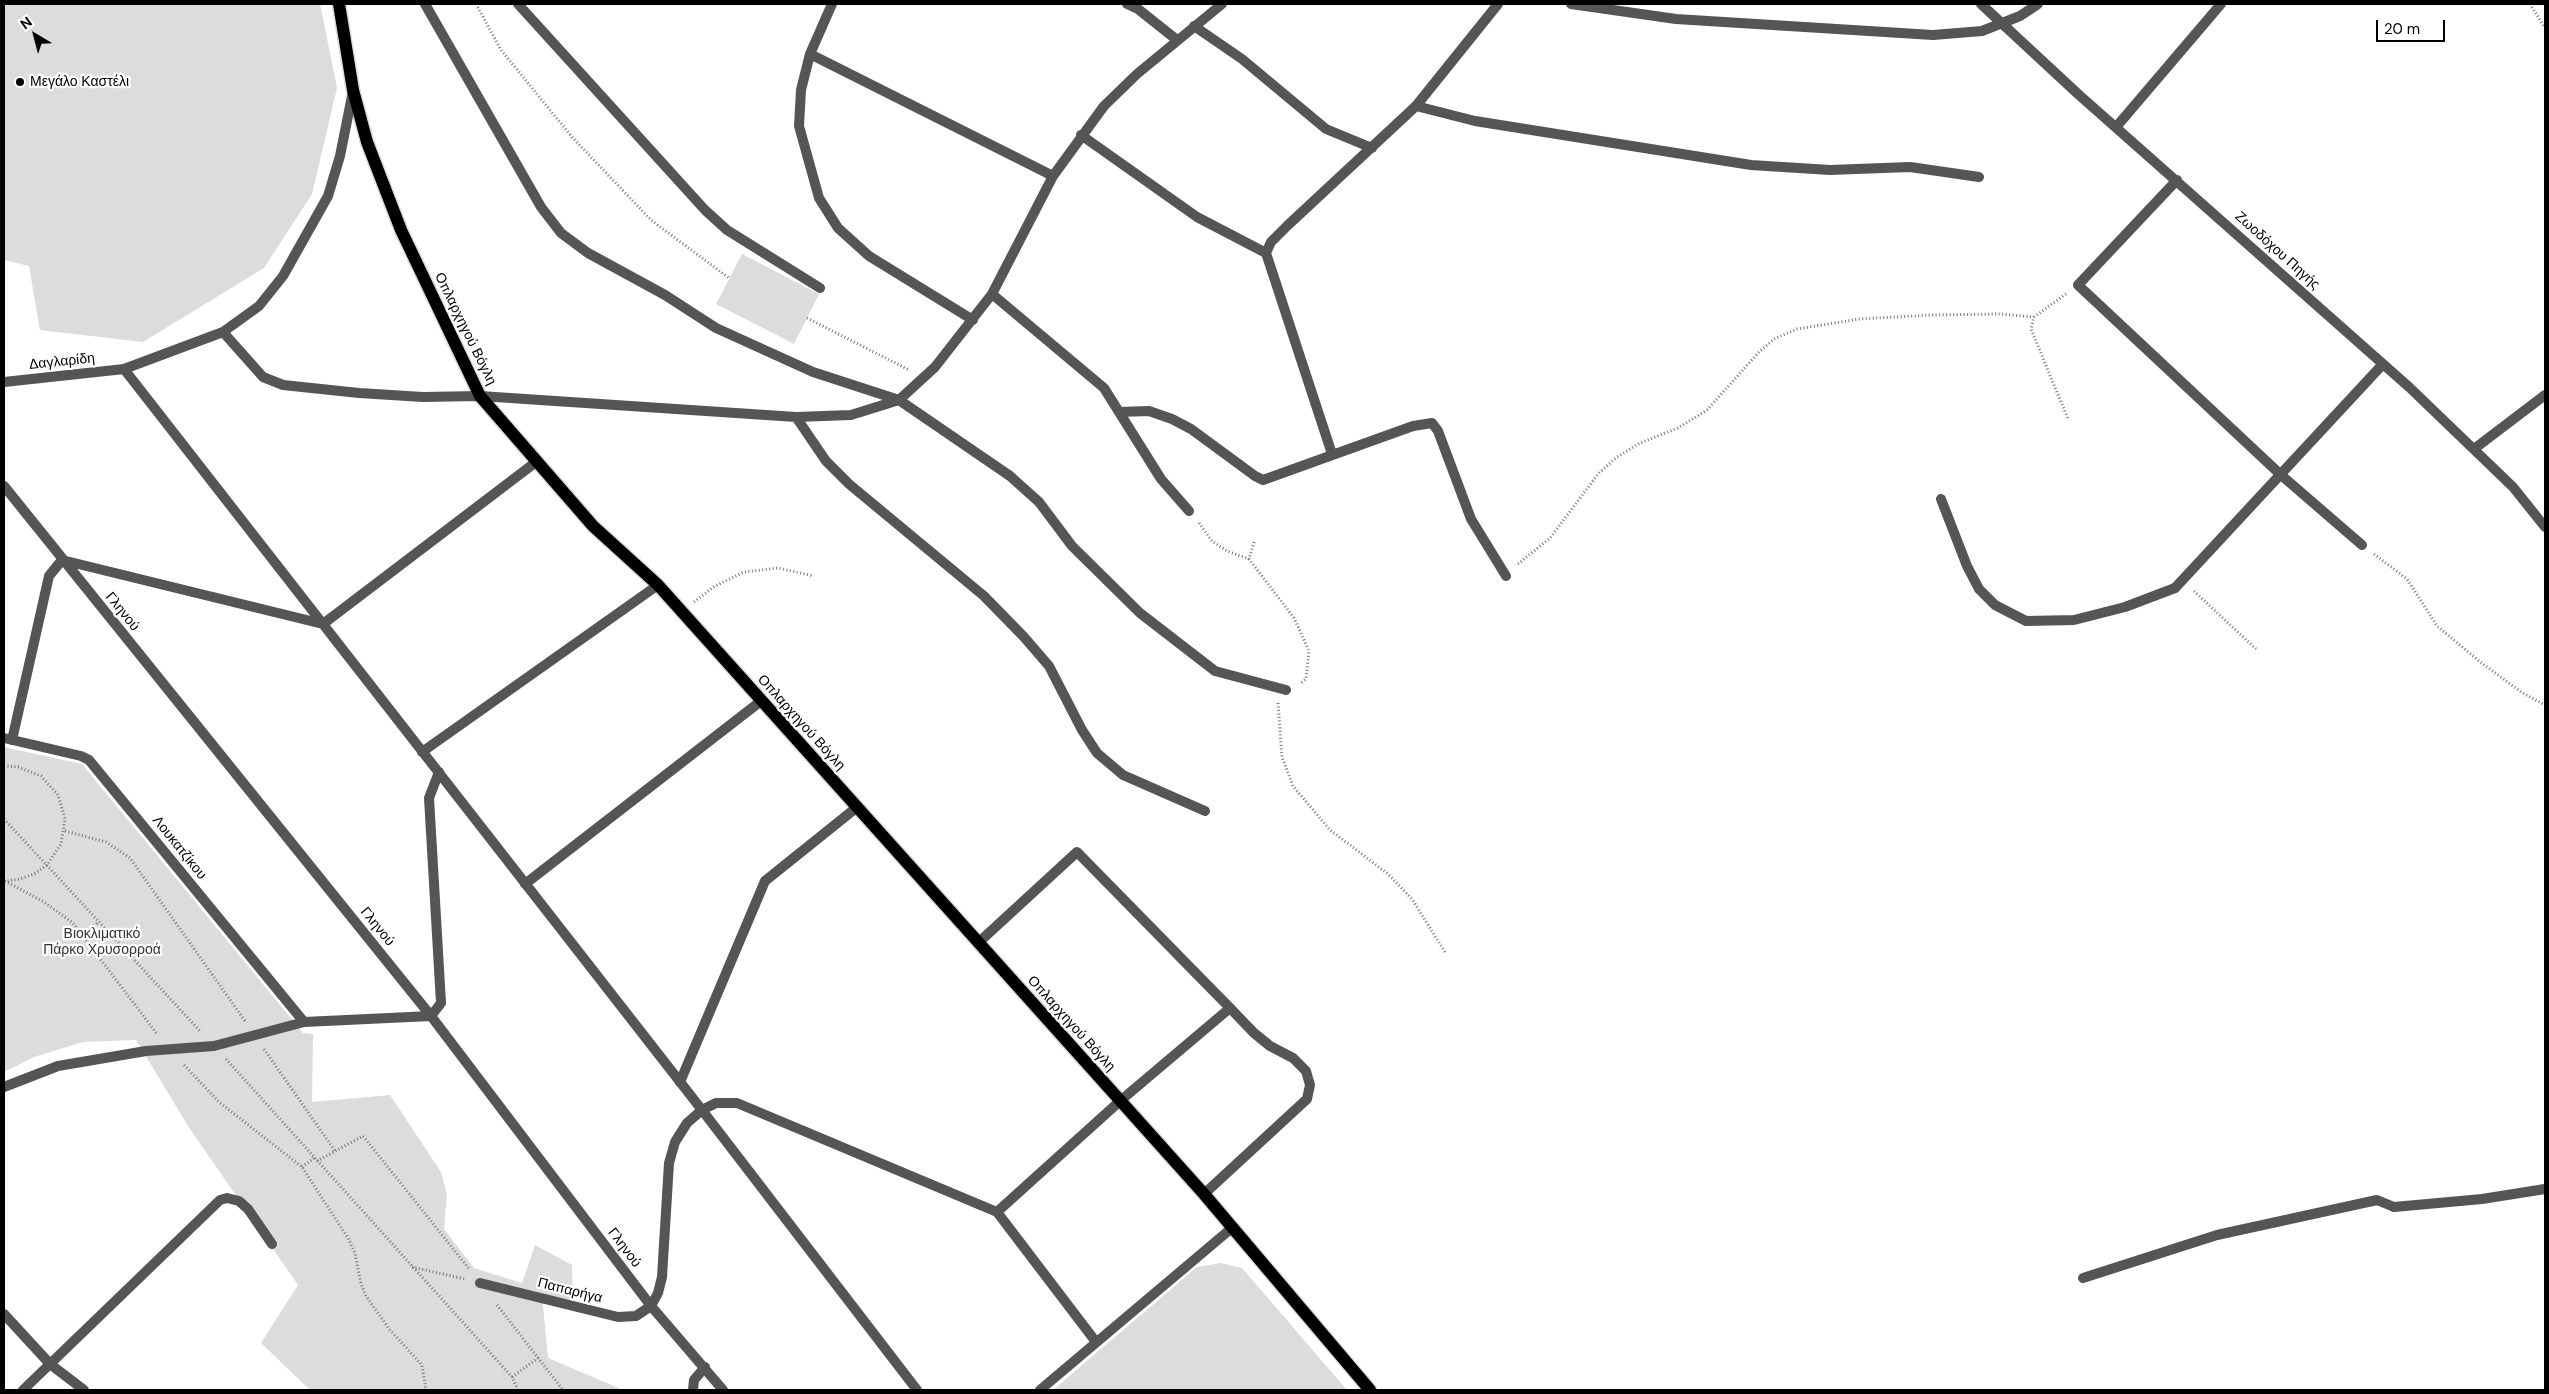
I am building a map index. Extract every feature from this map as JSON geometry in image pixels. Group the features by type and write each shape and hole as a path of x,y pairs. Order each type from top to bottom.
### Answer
{"main road":[{"name":"Οπλαρχηγού Βόγλη","path":"339,4 353,90 367,142 400,230 480,396 593,526 658,584 856,808 1204,1194 1370,1390"}],"street":[{"path":"426,4 541,208 561,233 588,253 665,295 716,328 813,372 899,400 1010,476 1039,502 1072,546 1140,612 1215,671 1281,688"},
{"path":"518,4 705,210 734,235 820,288"},
{"path":"832,4 810,54 801,90 799,126 819,198 838,228 869,256 973,320"},
{"path":"1127,4 1177,40"},
{"path":"223,332 263,376 283,385 423,397 480,396 796,417 851,415 899,400 935,367 992,294 1053,176 1081,135 1104,106 1137,74 1222,4"},
{"path":"1266,253 1272,242 1287,226 1416,106 1498,4"},
{"path":"1571,4 1676,19 1933,35 1982,31 2004,24 2038,4"},
{"name":"Ζωοδόχου Πηγής","path":"1981,4 2078,94 2117,126 2383,364 2513,487 2545,527"},
{"path":"2117,126 2221,4"},
{"path":"1194,26 1242,60 1326,129 1372,148"},
{"path":"810,54 1053,176"},
{"name":"Δαγλαρίδη","path":"4,382 124,369 223,332 259,306 283,276 328,196 340,156 353,90"},
{"path":"1416,106 1475,121 1751,165 1830,170 1910,167 1979,177"},
{"path":"1081,135 1197,217 1266,253 1332,454"},
{"path":"2177,180 2078,285 2281,475 2362,545"},
{"path":"992,294 1104,388 1161,479 1189,510"},
{"path":"1941,500 1967,566 1979,589 1996,605 2026,621 2074,620 2125,607 2175,588 2383,364"},
{"path":"124,369 702,1110 917,1390"},
{"path":"2474,449 2545,395"},
{"path":"1120,412 1149,411 1172,419 1191,429 1254,476 1263,480 1413,426 1432,423 1438,431 1471,519 1506,576"},
{"path":"796,417 826,461 849,484 984,596 1024,637 1049,666 1082,730 1097,752 1123,776 1205,811"},
{"path":"323,624 536,462"},
{"name":"Γληνού","path":"4,486 431,1016 651,1306 723,1390"},
{"path":"8,739 49,576 62,560 323,624"},
{"path":"422,752 658,584"},
{"path":"525,884 761,701"},
{"name":"Λουκατζίκου","path":"8,739 80,756 89,760 304,1022"},
{"path":"4,1087 58,1066 170,1049 214,1046 304,1022 431,1016 441,1003 429,798 438,772"},
{"path":"680,1082 765,881 856,808"},
{"path":"978,943 1077,852 1254,1034 1270,1046 1293,1058 1306,1072 1310,1084 1307,1099 1204,1194"},
{"path":"998,1212 1120,1101 1230,1008"},
{"path":"651,1306 658,1293 662,1277 669,1163 675,1142 687,1123 702,1110 716,1103 737,1103 998,1212 1096,1342"},
{"path":"2083,1278 2216,1235 2377,1200 2394,1207 2482,1199 2545,1189"},
{"path":"23,1390 220,1200 227,1198 240,1201 272,1244"},
{"path":"1040,1390 1232,1227"},
{"name":"Παπαρήγα","path":"480,1282 618,1318 636,1316 651,1306"},
{"path":"4,1314 50,1364 84,1390"},
{"path":"694,1390 694,1380 705,1367"}],"path":[{"path":"476,4 501,50 572,137 651,220 729,278"},
{"path":"2530,4 2545,28"},
{"path":"2068,420 2031,329 2034,317 2078,285"},
{"path":"1506,576 1550,538 1599,473 1617,457 1640,443 1678,428 1707,410 1759,352 1774,340 1798,329 1859,320 1932,315 2000,314 2034,317"},
{"path":"807,318 923,378"},
{"path":"1189,510 1212,541 1227,551 1249,559 1294,618 1309,651 1306,679 1296,687 1281,688 1282,757 1293,786 1330,830 1388,874 1412,899 1445,952"},
{"path":"1249,559 1254,542"},
{"path":"2362,545 2407,579 2437,626 2479,661 2522,692 2545,705"},
{"path":"682,612 715,586 744,572 778,568 814,576"},
{"path":"2183,580 2256,649"},
{"path":"4,766 30,770 51,785 63,807 65,831 58,850 47,865 27,877 4,881"},
{"path":"4,819 214,1046 512,1377 518,1390"},
{"path":"65,831 106,842 130,858 335,1151"},
{"path":"4,881 20,888 63,915 82,934 117,983 170,1049 219,1102 302,1167 348,1238 355,1253 361,1284 366,1296 390,1330 422,1365 426,1390"},
{"path":"82,934 99,922"},
{"path":"302,1167 363,1136 564,1390"},
{"path":"412,1267 480,1282"},
{"path":"512,1377 538,1358"}],"green space":[{"path":"4,4 320,4 337,88 312,194 264,268 143,342 40,330 29,266 4,260"},
{"path":"742,254 819,294 794,344 716,304"},
{"name":"Βιοκλιματικό Πάρκο Χρυσορροά","path":"4,747 82,764 303,1033 313,1034 312,1102 390,1095 441,1172 447,1194 444,1229 474,1268 522,1283 535,1245 572,1265 573,1307 542,1296 548,1358 623,1390 310,1390 261,1343 298,1285 190,1129 136,1040 83,1042 34,1057 4,1072"},
{"path":"1221,1263 1242,1268 1347,1390 1053,1390 1197,1267"}],"place":[{"name":"Μεγάλο Καστέλι","path":"20,82"}]}
